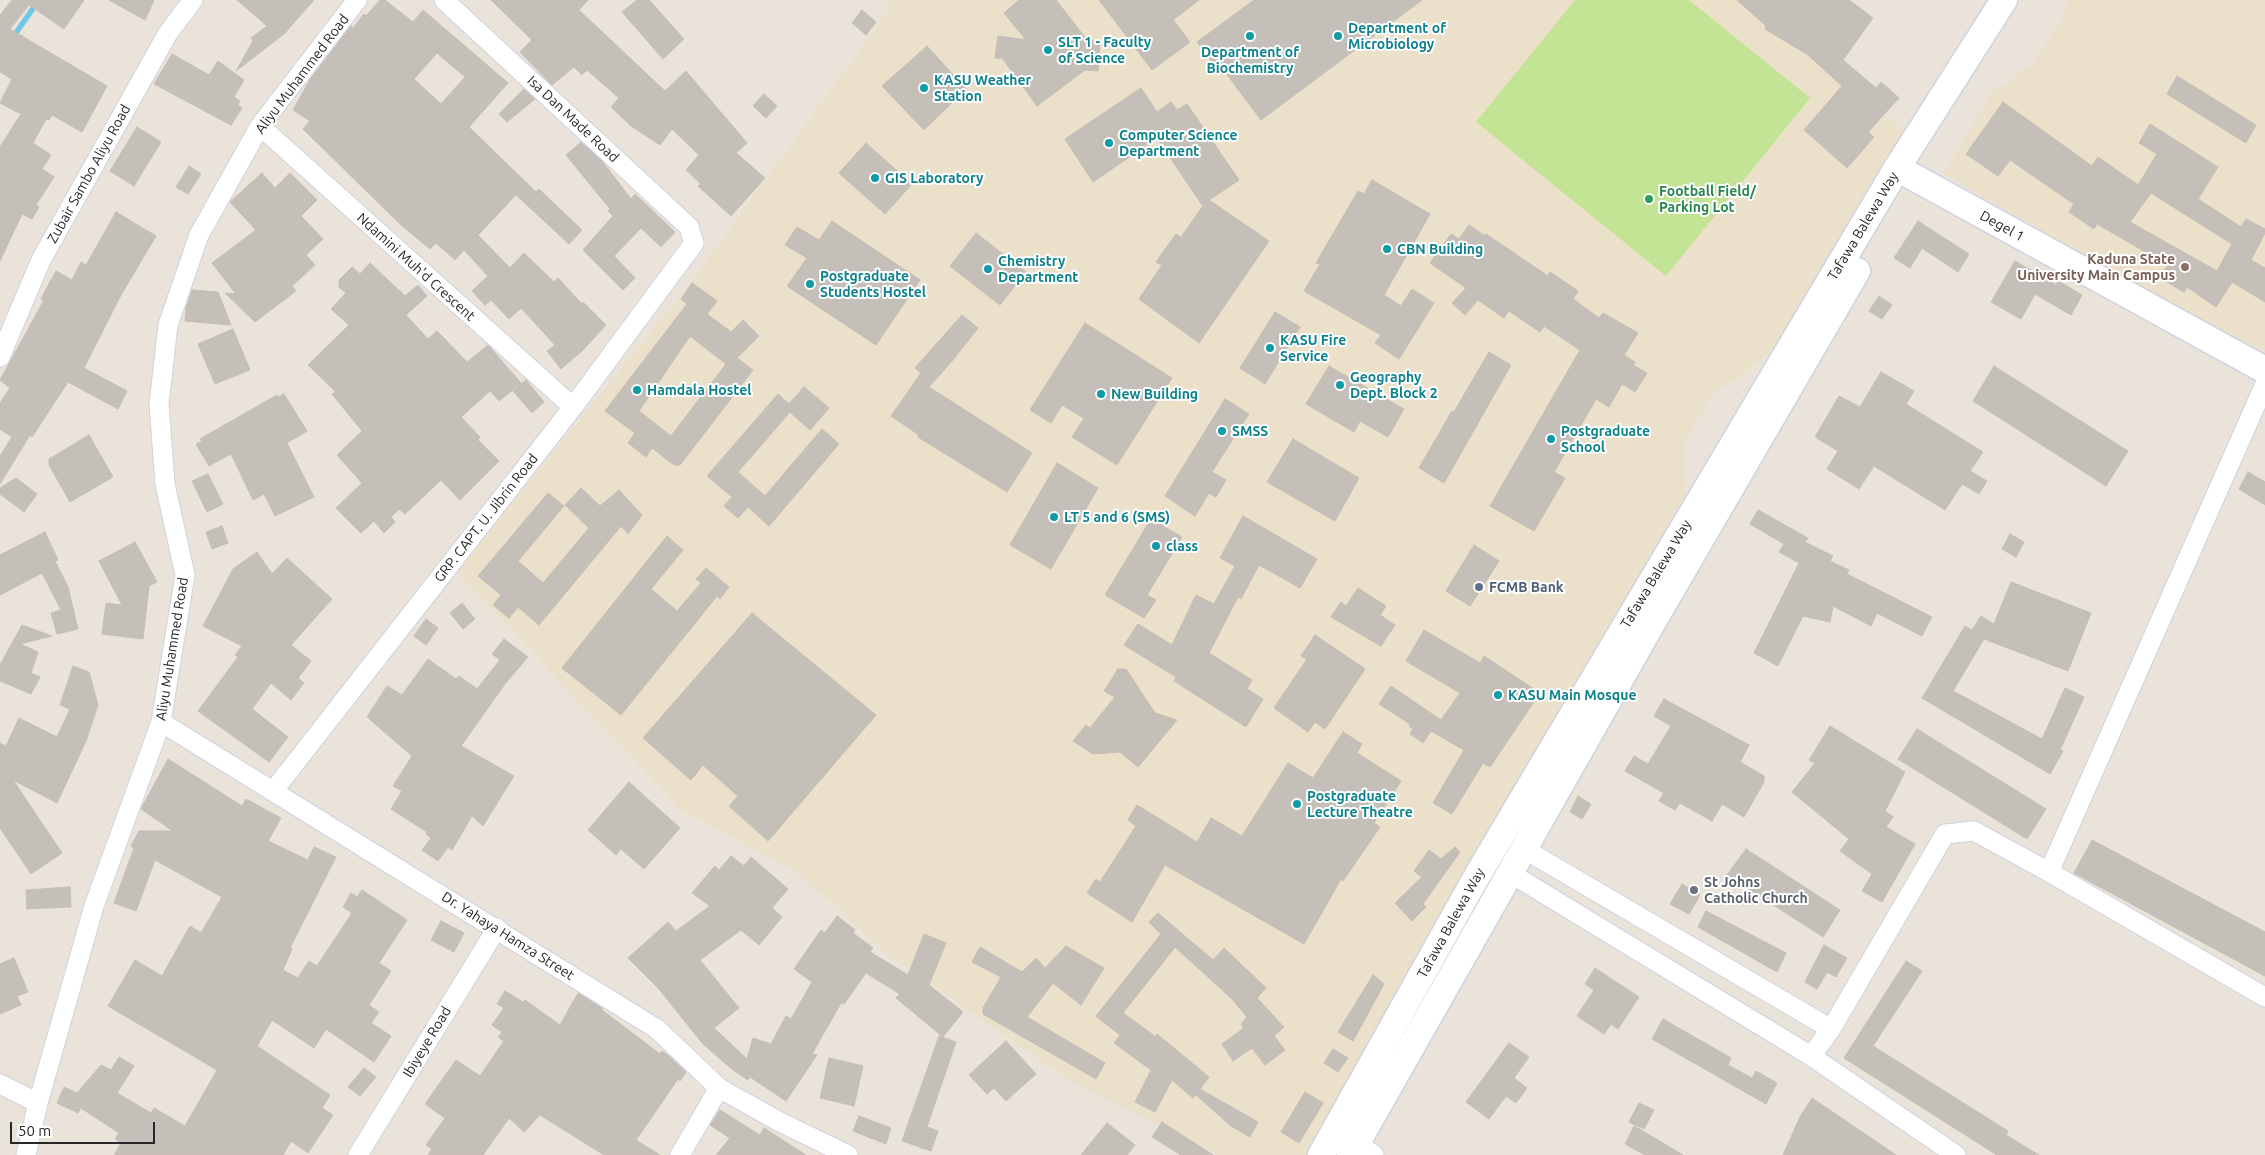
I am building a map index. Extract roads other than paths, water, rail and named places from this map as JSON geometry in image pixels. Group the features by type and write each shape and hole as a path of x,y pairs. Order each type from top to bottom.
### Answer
{"main road":[{"name":"Tafawa Balewa Way","path":"1361,1151 1510,874 1904,173 2004,0"},
{"name":"Tafawa Balewa Way","path":"1321,1155 1477,876 1904,173 2024,0"},
{"name":"Degel 1","path":"1904,173 2265,370"}],"street":[{"name":"Zubair Sambo Aliyu Road","path":"0,357 40,260 168,33 193,0"},
{"name":"Aliyu Muhammed Road","path":"26,1155 38,1103 94,906 161,722 185,575 165,484 160,412 168,325 199,234 260,126 358,0"},
{"name":"Isa Dan Made Road","path":"444,0 690,227 694,243"},
{"name":"Ndamini Muh'd Crescent","path":"260,126 572,407"},
{"name":"GRP. CAPT. U. Jibrin Road","path":"274,790 572,407 694,243"},
{"path":"2050,872 2265,384"},
{"name":"Dr. Yahaya Hamza Street","path":"161,722 497,928 657,1029 719,1088 780,1122 848,1155"},
{"path":"1811,1056 1831,1029 1945,834 1974,831 2050,872 2265,997"},
{"path":"1524,849 1831,1029"},
{"path":"1510,874 1811,1056 1956,1155"},
{"name":"Ibiyeye Road","path":"358,1155 497,928"},
{"path":"0,1084 38,1103"},
{"path":"680,1155 719,1088"}],"waterway":[{"path":"13,37 39,0"}],"place":[{"name":"Department of Biochemistry","path":"1250,36"},
{"name":"Department of Microbiology","path":"1338,36"},
{"name":"SLT 1 - Faculty of Science","path":"1048,50"},
{"name":"KASU Weather Station","path":"924,88"},
{"name":"Computer Science Department","path":"1109,143"},
{"name":"GIS Laboratory","path":"875,178"},
{"name":"Football Field/ Parking Lot","path":"1649,199"},
{"name":"CBN Building","path":"1387,249"},
{"name":"Kaduna State University Main Campus","path":"2185,267"},
{"name":"Chemistry Department","path":"988,269"},
{"name":"Postgraduate Students Hostel","path":"810,284"},
{"name":"KASU Fire Service","path":"1270,348"},
{"name":"Geography Dept. Block 2","path":"1340,385"},
{"name":"Hamdala Hostel","path":"637,390"},
{"name":"New Building","path":"1101,394"},
{"name":"SMSS","path":"1222,431"},
{"name":"Postgraduate School","path":"1551,439"},
{"name":"LT 5 and 6 (SMS)","path":"1054,517"},
{"name":"class","path":"1156,546"},
{"name":"FCMB Bank","path":"1479,587"},
{"name":"KASU Main Mosque","path":"1498,695"},
{"name":"Postgraduate Lecture Theatre","path":"1297,804"},
{"name":"St Johns Catholic Church","path":"1694,890"}]}
